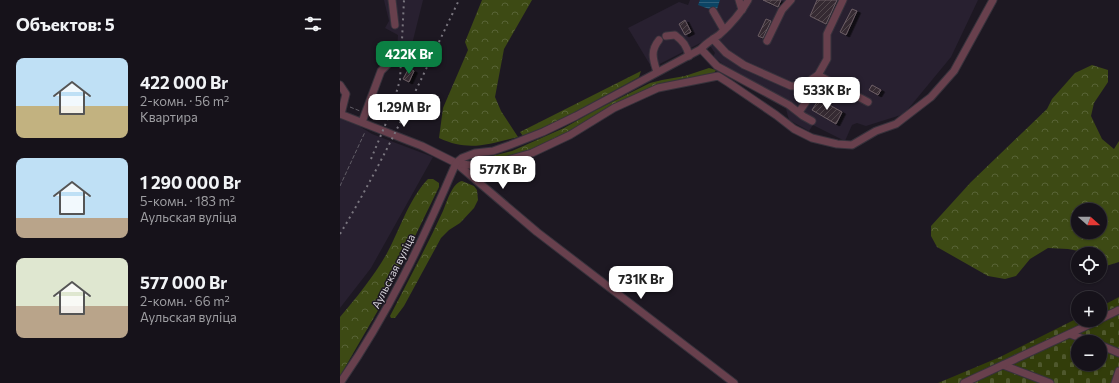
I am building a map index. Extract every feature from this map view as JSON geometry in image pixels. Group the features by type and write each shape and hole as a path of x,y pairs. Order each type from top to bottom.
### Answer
{"street":[{"path":"392,0 395,25"},
{"path":"739,0 742,10"},
{"path":"456,163 462,158 475,153 493,151 543,132 689,56 701,49 724,30 742,10 748,0"},
{"path":"768,41 782,10 791,0"},
{"path":"713,39 726,53 744,65 791,86 802,86 818,75 827,58 827,34 843,0"},
{"path":"456,163 469,165 494,164 532,153 570,135 614,108 658,88 718,76 730,82 794,129 812,138 837,144 852,145 876,131 896,124 931,97 954,71 993,0"},
{"path":"714,11 724,30"},
{"path":"666,36 675,35 683,41 688,49 689,56"},
{"path":"657,72 653,55 654,47 659,40"},
{"path":"701,49 717,66 799,112 812,121"},
{"path":"365,124 380,71 389,62 398,60"},
{"path":"818,75 868,102"},
{"path":"340,85 346,94 341,114 422,146 456,163 537,232 734,383"},
{"path":"799,112 817,86 823,88 828,93 826,98"},
{"name":"Аульская вуліца","path":"340,383 388,307 442,196 456,163"},
{"path":"1107,316 1119,310"},
{"path":"964,383 1084,327"},
{"path":"1107,348 1119,353"},
{"path":"1003,365 1050,383"},
{"path":"1115,383 1119,371"}],"path":[{"path":"340,186 358,150 365,124"}],"shaded area":[{"path":"384,0 423,0 410,52 397,50 398,35 385,28 389,21"},
{"path":"690,0 978,0 951,57 904,114 866,126 857,123 852,125 845,141 813,125 809,131 789,120 786,109 790,102 713,57 715,53 706,40 652,68 628,28 679,2 688,5"},
{"path":"340,117 351,121 372,134 433,157 371,268 340,308"}],"green space":[{"path":"482,0 532,0 504,49 495,97 501,111 518,137 488,144 469,146 460,145 439,138 443,108 468,50 465,42"},
{"path":"1092,65 1108,70 1108,82 1094,103 1091,116 1102,139 1114,149 1119,141 1119,262 1107,266 1107,247 1071,247 1071,250 1048,248 1030,259 1016,276 1005,279 988,276 937,247 931,236 931,226 971,182 1047,109 1052,99 1075,73"},
{"path":"709,68 716,70 714,73 658,86 531,151 498,160 480,159 512,151 564,128 650,83 685,76"},
{"path":"641,71 639,77 563,119 523,136 520,132"},
{"path":"428,179 433,179 439,183 439,187 384,300 340,376 340,317 381,263 415,196"},
{"path":"462,181 474,186 477,190 478,200 474,208 460,223 449,230 441,238 404,306 395,318 391,318 390,316 443,211 450,193 458,182"},
{"path":"1119,297 1119,383 938,383 1000,357 1071,322 1071,327 1107,327 1107,303"}],"water":[{"path":"700,0 720,0 717,9 712,10 698,5"}],"building":[{"path":"763,0 781,0 778,7"},
{"path":"817,0 837,0 826,24 810,16"},
{"path":"852,9 857,11 846,35 840,32"},
{"path":"766,19 771,21 763,38 758,36"},
{"path":"685,20 691,32 685,35 679,24"},
{"path":"409,68 414,71 409,82 403,79"},
{"path":"872,85 881,90 878,95 869,90"},
{"path":"819,99 842,112 836,124 812,110"}],"railway":[{"path":"371,159 391,111 400,80 404,0"},
{"path":"340,234 387,148 459,0"}]}
